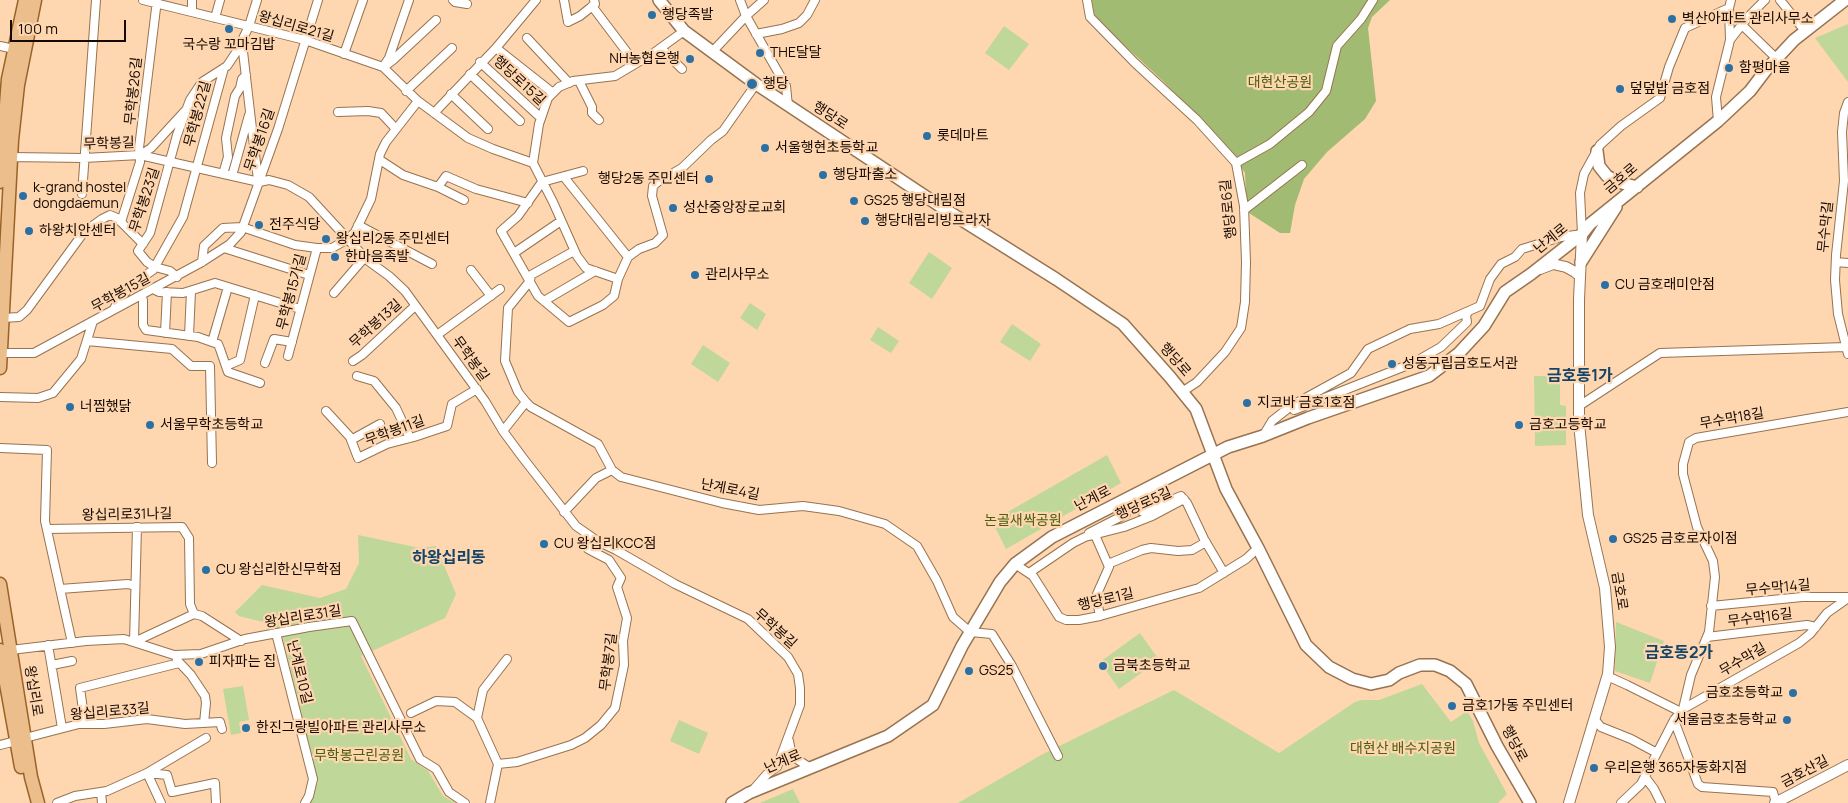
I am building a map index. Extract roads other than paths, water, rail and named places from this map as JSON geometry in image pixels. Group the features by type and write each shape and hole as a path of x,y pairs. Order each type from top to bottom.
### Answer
{"main road":[{"path":"0,182 8,79 25,0"},
{"path":"0,368 11,157 18,85 35,0"},
{"name":"행당로","path":"659,0 684,31 756,84 1123,324 1196,409 1226,489 1258,548 1306,645 1329,668 1352,679 1371,684 1389,680 1399,673 1420,665 1435,666 1450,671 1466,684 1497,746 1530,803"},
{"name":"금호로","path":"1582,234 1590,224 1718,121 1750,91 1805,30 1845,0"},
{"path":"1597,151 1599,166 1607,176 1618,182 1637,186"},
{"path":"1581,262 1622,199"},
{"name":"난계로","path":"732,803 752,791 888,736 933,704 970,632 1000,582 1015,564 1052,537 1228,447 1429,376 1459,354 1484,326 1505,292 1537,270 1582,234"},
{"name":"왕십리로","path":"0,584 6,656 30,803"},
{"name":"왕십리로","path":"21,740 38,803"}],"street":[{"path":"82,194 96,0"},
{"name":"왕십리로21길","path":"143,0 156,1 304,40 383,67 406,91 468,138 493,150 533,163"},
{"path":"192,0 192,12"},
{"path":"216,18 220,0"},
{"path":"140,155 151,148 187,108 202,82 227,66 238,51 249,26 257,0"},
{"name":"무학봉16길","path":"258,182 278,129 304,40 318,0"},
{"path":"344,54 363,0"},
{"path":"383,67 409,0"},
{"path":"453,0 467,4"},
{"name":"행당로15길","path":"434,113 480,62 496,48 536,0"},
{"path":"564,0 568,22 580,16 593,3 635,63"},
{"path":"740,0 746,16 786,86 788,106"},
{"path":"713,51 764,0"},
{"path":"756,34 782,30 799,23 807,15 815,0"},
{"name":"행당로6길","path":"1087,0 1090,17 1197,120 1236,164 1244,210 1246,274 1245,302 1241,328 1225,352 1197,382 1182,392"},
{"path":"1236,164 1270,144 1309,112 1326,91 1338,46 1361,19 1373,0"},
{"path":"1730,40 1742,24 1765,0"},
{"path":"1780,0 1805,30"},
{"name":"무학봉26길","path":"121,222 140,162 139,148 156,1"},
{"path":"1582,234 1580,193 1584,174 1600,145 1621,126 1660,98 1669,67 1685,28 1730,4 1730,40 1716,97 1718,121"},
{"path":"383,67 436,20"},
{"path":"1742,24 1777,59"},
{"path":"618,279 586,268 574,251 533,163 533,153 541,118 548,98 559,87 579,81 615,76 661,48 684,31"},
{"path":"528,38 569,83"},
{"name":"무학봉16길","path":"242,41 258,182"},
{"path":"0,46 14,49"},
{"path":"406,91 452,48"},
{"path":"496,48 553,93"},
{"path":"661,48 682,69"},
{"name":"행당로15길","path":"480,62 541,118"},
{"name":"무학봉22길","path":"155,267 183,217 224,68"},
{"name":"행당로15길","path":"470,74 520,121"},
{"path":"228,175 226,138 235,96 240,88 242,79 246,75"},
{"path":"579,81 592,107 592,113 599,120"},
{"path":"584,171 542,182 518,216 501,230 538,296 569,322 603,305 614,296 618,279 628,257 656,242 662,236 652,196 653,186 682,168 724,130 756,84"},
{"path":"452,94 488,129"},
{"path":"348,239 355,232 370,198 386,142 418,101"},
{"name":"무수막길","path":"1847,350 1838,314 1836,262 1844,181 1842,132 1844,113 1848,102"},
{"name":"무학봉23길","path":"155,267 147,262 138,251 150,233 187,108"},
{"path":"228,175 250,111"},
{"path":"338,112 368,111 381,114 396,128"},
{"name":"무학봉길","path":"11,157 84,158 140,155 258,182 269,180 288,185 309,197 364,258 400,286 477,389 503,431 576,526 586,534 675,584 748,619 788,657 798,674 800,705 776,767 752,791"},
{"path":"0,168 11,157"},
{"path":"380,160 403,175 438,187 464,200"},
{"path":"1244,210 1302,165"},
{"path":"438,187 446,176 476,189 528,203"},
{"path":"564,177 628,257"},
{"name":"무학봉15길","path":"0,397 38,398 53,393 81,359 93,321 202,262 224,248 241,232 258,182"},
{"path":"3,318 19,317 27,310 90,226 110,215 121,222 143,244"},
{"path":"514,253 561,221"},
{"path":"358,225 432,264"},
{"path":"202,262 204,246 223,228 242,227"},
{"name":"무학봉15가길","path":"242,227 295,245 317,248 332,248 348,239"},
{"name":"금호로","path":"1569,803 1607,676 1610,647 1605,588 1588,515 1579,423 1582,234"},
{"name":"난계로","path":"1263,436 1272,421 1291,406 1351,374 1368,349 1410,329 1439,324 1480,306 1490,279 1501,264 1514,257 1522,249 1561,237 1582,234"},
{"path":"224,248 309,275"},
{"name":"무학봉15가길","path":"288,356 317,248"},
{"path":"564,512 596,478 612,470 598,444 531,407 526,402 518,392 505,361 508,308 530,281 531,275 574,251"},
{"path":"334,294 364,258"},
{"path":"1836,262 1848,263"},
{"path":"1537,270 1553,264 1566,267 1580,276"},
{"path":"114,309 120,298 132,285 155,267 170,272 176,277"},
{"path":"471,270 491,296"},
{"path":"544,301 595,271"},
{"path":"153,289 159,292 183,293 215,283 300,309"},
{"path":"212,342 228,287"},
{"path":"437,335 500,289"},
{"path":"189,336 191,291"},
{"path":"165,333 167,292"},
{"path":"141,294 143,300 142,325 146,330 189,336 218,344 228,372 260,382"},
{"path":"226,366 240,360 255,295"},
{"name":"무학봉13길","path":"353,361 415,306"},
{"path":"1272,421 1302,406 1413,363 1441,347 1467,322 1466,315 1468,312"},
{"path":"1,353 34,353 93,321"},
{"name":"무학봉15가길","path":"265,363 274,339 292,342"},
{"path":"87,341 172,348 191,366 210,366 212,463"},
{"path":"1579,406 1660,353 1847,350"},
{"path":"357,376 374,381 396,408 410,438"},
{"name":"무학봉11길","path":"326,411 351,440 358,458 387,444 447,426 452,404 477,389"},
{"path":"503,431 526,402"},
{"name":"무수막18길","path":"1682,710 1691,675 1707,637 1711,606 1714,599 1715,577 1713,562 1697,527 1683,474 1683,464 1689,442 1696,438 1848,412"},
{"path":"351,440 380,424"},
{"path":"0,448 47,450 45,521 72,643"},
{"name":"난계로4길","path":"612,470 621,477 722,503 759,510 803,506 839,511 885,524 917,546 937,581 953,618 970,632"},
{"path":"1123,500 1143,512 1174,497 1181,496 1184,500"},
{"path":"1085,537 1126,514 1123,500"},
{"name":"행당로5길","path":"1029,572 1085,537 1129,525 1184,500 1206,542"},
{"path":"137,527 134,642 194,614 202,616 241,641"},
{"name":"왕십리로31나길","path":"47,529 182,527 188,538 190,604 194,614"},
{"name":"무학봉7길","path":"498,764 518,762 571,745 585,738 601,725 615,708 624,665 623,641 627,618 617,587 621,578 608,560 588,549 586,534"},
{"path":"1095,535 1108,564 1109,571 1098,594 1097,601 1100,616"},
{"path":"1108,564 1142,550 1151,548 1178,551 1192,550 1206,542 1224,573"},
{"name":"행당로1길","path":"1015,564 1034,576 1058,617 1066,620 1079,620 1100,616 1199,588 1224,573 1258,548"},
{"path":"60,589 128,584 135,586"},
{"name":"무수막14길","path":"1711,606 1802,597 1848,598"},
{"path":"1848,598 1846,602 1848,607"},
{"name":"무수막길","path":"1621,803 1641,784 1674,720 1682,710 1799,642 1810,634 1827,613 1848,598"},
{"name":"왕십리로31길","path":"6,656 48,645 124,639 174,655 201,654 241,641 276,633 352,621 420,759 436,769 449,792 466,803"},
{"name":"무수막16길","path":"1707,637 1807,625 1816,627"},
{"path":"970,632 992,634 1012,666 1058,756"},
{"name":"난계로10길","path":"276,633 313,779 309,796 304,803"},
{"path":"48,645 62,728"},
{"path":"174,655 205,696 204,723"},
{"path":"477,718 483,690 507,659"},
{"path":"52,665 72,662"},
{"path":"85,724 80,688 179,663"},
{"path":"1607,676 1682,710"},
{"path":"411,713 436,701 455,702 477,718 498,764 490,803"},
{"name":"왕십리로33길","path":"0,745 62,728 85,724 104,724 147,719 185,724 220,722 222,729"},
{"path":"1595,720 1601,727 1631,739 1657,753"},
{"path":"1674,720 1698,784 1702,787 1772,792 1776,803"},
{"path":"789,737 792,756 808,767"},
{"path":"57,803 75,796 101,792 147,773 206,738"},
{"name":"금호산길","path":"1776,803 1848,765"},
{"path":"147,773 167,776 172,792 215,783 216,803"},
{"path":"147,773 161,803"},
{"path":"1645,777 1661,803"},
{"path":"101,792 102,803"}],"place":[{"name":"행당족발","path":"652,15"},
{"name":"벽산아파트 관리사무소","path":"1672,19"},
{"name":"국수랑 꼬마김밥","path":"229,29"},
{"name":"THE달달","path":"760,53"},
{"name":"NH농협은행","path":"690,59"},
{"name":"함평마을","path":"1729,68"},
{"name":"행당","path":"752,84"},
{"name":"덮덮밥 금호점","path":"1620,89"},
{"name":"롯데마트","path":"927,136"},
{"name":"서울행현초등학교","path":"765,148"},
{"name":"행당파출소","path":"823,175"},
{"name":"행당2동 주민센터","path":"709,179"},
{"name":"k-grand hostel dongdaemun","path":"23,196"},
{"name":"GS25 행당대림점","path":"854,201"},
{"name":"성산중앙장로교회","path":"673,208"},
{"name":"행당대림리빙프라자","path":"865,221"},
{"name":"전주식당","path":"259,225"},
{"name":"하왕치안센터","path":"29,231"},
{"name":"왕십리2동 주민센터","path":"326,239"},
{"name":"한마음족발","path":"335,257"},
{"name":"관리사무소","path":"695,275"},
{"name":"CU 금호래미안점","path":"1605,285"},
{"name":"성동구립금호도서관","path":"1392,364"},
{"name":"지코바 금호1호점","path":"1247,403"},
{"name":"너찜했닭","path":"70,407"},
{"name":"서울무학초등학교","path":"150,425"},
{"name":"금호고등학교","path":"1519,425"},
{"name":"GS25 금호로자이점","path":"1613,539"},
{"name":"CU 왕십리KCC점","path":"544,544"},
{"name":"CU 왕십리한신무학점","path":"206,570"},
{"name":"피자파는 집","path":"199,662"},
{"name":"금북초등학교","path":"1103,666"},
{"name":"GS25","path":"969,671"},
{"name":"금호초등학교","path":"1793,693"},
{"name":"금호1가동 주민센터","path":"1452,706"},
{"name":"서울금호초등학교","path":"1787,720"},
{"name":"한진그랑빌아파트 관리사무소","path":"246,728"},
{"name":"우리은행 365자동화지점","path":"1594,768"}],"district":[{"name":"금호동1가","path":"1580,377"},
{"name":"하왕십리동","path":"449,559"},
{"name":"금호동2가","path":"1679,654"}],"park label":[{"name":"대현산공원","path":"1280,83"},
{"name":"논골새싹공원","path":"1023,521"},
{"name":"대현산 배수지공원","path":"1403,749"},
{"name":"무학봉근린공원","path":"359,756"}]}
